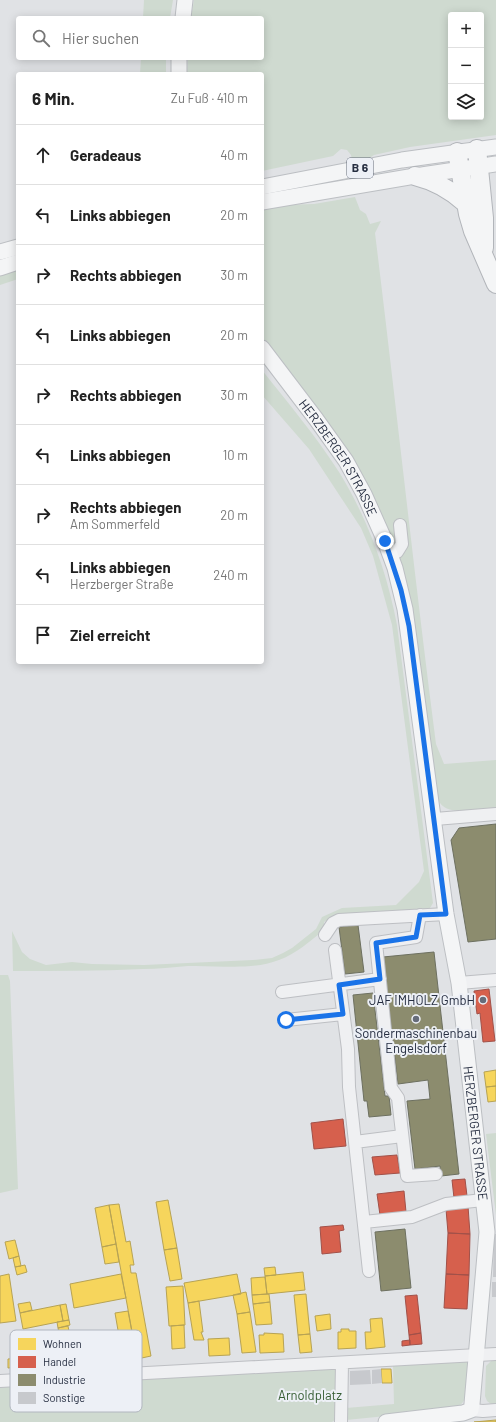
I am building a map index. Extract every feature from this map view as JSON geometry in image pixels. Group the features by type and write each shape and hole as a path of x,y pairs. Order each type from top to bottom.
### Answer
{"highway":[{"path":"458,152 466,203 473,231 496,284"},
{"path":"484,160 484,255"},
{"path":"415,176 445,187 466,203"}],"main road":[{"path":"182,16 185,0"},
{"path":"179,60 179,72"},
{"name":"B 6","path":"264,202 460,169 484,160 496,147"},
{"name":"B 6","path":"264,187 402,160 458,152 484,160"},
{"path":"0,252 16,248"},
{"path":"0,268 16,263"},
{"name":"HERZBERGER STRASSE","path":"264,351 346,461 373,512 391,555 409,626 446,914 459,983 487,1232 477,1356 472,1404 470,1410"},
{"path":"386,1422 463,1413 470,1410"}],"street":[{"path":"391,555 397,552 402,544 400,525"},
{"path":"435,819 496,814"},
{"path":"324,935 333,923 339,920 446,914"},
{"path":"420,915 416,937 376,943 391,1088 398,1098 407,1176 436,1174"},
{"path":"334,950 348,1049 349,1087 370,1271"},
{"path":"282,992 380,979"},
{"path":"459,983 496,980"},
{"path":"286,1020 343,1014"},
{"path":"355,1142 402,1136"},
{"path":"364,1222 412,1217 446,1204 483,1200"},
{"path":"142,1374 496,1354"},
{"path":"341,1422 342,1363"},
{"path":"0,1381 10,1380"},
{"path":"470,1410 496,1410"}],"green space":[{"path":"144,0 173,0 170,16 143,16"},
{"path":"194,0 496,0 496,135 410,147 374,155 368,159 352,160 351,155 347,150 341,149 333,156 264,171 264,72 187,72 188,60 264,60 264,16 191,16"},
{"path":"141,60 166,60 166,72 140,72"},
{"path":"355,197 360,210 366,214 370,224 381,221 375,233 436,744 444,764 496,760 496,808 466,811 451,810 440,803 436,795 399,560 401,541 395,547 264,342 264,210 283,205 314,204"},
{"path":"16,270 16,280 0,285 0,275"},
{"path":"264,373 339,472 359,508 382,566 397,625 433,903 430,908 422,910 341,914 334,916 324,922 324,930 297,951 279,960 257,965 234,967 188,966 154,969 13,971 12,931 22,952 30,959 46,965 72,962 144,965 272,958 292,948 316,929 322,917 342,908 396,905 419,882 424,871 392,625 373,556 361,528 309,449 264,397"},
{"path":"0,975 8,975 10,981 18,1189 0,1193"},
{"path":"496,1133 496,1215 486,1134"},
{"path":"467,1361 467,1393 462,1404 457,1407 447,1410 346,1420 346,1408 394,1404 393,1365"},
{"path":"491,1361 496,1361 496,1405 487,1401 485,1396 486,1366"},
{"name":"Arnoldplatz","path":"335,1367 337,1369 336,1418 332,1422 0,1422 0,1386 10,1385 10,1412 142,1412 142,1378"}],"building: Wohnen":[{"path":"496,1070 496,1086 486,1087 484,1072"},
{"path":"496,1086 496,1101 488,1102 486,1087"},
{"path":"168,1200 177,1248 164,1250 156,1202"},
{"path":"119,1204 126,1242 130,1241 134,1265 130,1265 131,1273 136,1273 151,1356 142,1358 142,1330 132,1330 109,1205"},
{"path":"109,1205 116,1244 102,1247 95,1208"},
{"path":"15,1240 19,1256 9,1259 5,1242"},
{"path":"116,1244 119,1262 105,1264 102,1247"},
{"path":"177,1248 182,1279 170,1281 164,1250"},
{"path":"19,1256 21,1266 15,1267 13,1258"},
{"path":"25,1265 27,1272 17,1275 15,1267"},
{"path":"275,1267 276,1275 265,1276 264,1268"},
{"path":"303,1272 305,1290 267,1294 265,1276"},
{"path":"9,1274 16,1321 0,1323 0,1276"},
{"path":"121,1274 126,1298 74,1308 70,1284"},
{"path":"237,1274 241,1294 188,1303 184,1283"},
{"path":"265,1277 267,1294 252,1295 251,1278"},
{"path":"183,1286 185,1325 169,1326 166,1287"},
{"path":"246,1292 250,1312 237,1314 233,1295"},
{"path":"269,1294 270,1302 253,1304 252,1295"},
{"path":"306,1294 310,1334 298,1335 294,1295"},
{"path":"199,1301 203,1332 201,1332 204,1340 194,1340 188,1303"},
{"path":"30,1302 32,1310 20,1313 18,1304"},
{"path":"270,1302 272,1324 256,1325 253,1304"},
{"path":"66,1304 69,1320 63,1321 60,1305"},
{"path":"60,1305 63,1321 23,1329 20,1313"},
{"path":"128,1311 132,1330 118,1330 115,1313"},
{"path":"250,1312 256,1352 242,1353 237,1314"},
{"path":"330,1314 331,1329 317,1331 315,1316"},
{"path":"382,1318 385,1347 366,1349 365,1332 371,1332 370,1319"},
{"path":"69,1320 70,1325 58,1328 57,1322"},
{"path":"184,1325 185,1348 172,1349 171,1326"},
{"path":"68,1326 69,1330 58,1330 58,1328"},
{"path":"341,1329 356,1331 356,1348 338,1349 338,1332 341,1332"},
{"path":"264,1333 283,1334 284,1352 260,1353 259,1335 264,1335"},
{"path":"310,1334 312,1352 300,1353 298,1335"},
{"path":"229,1338 230,1355 209,1356 208,1339"},
{"path":"8,1359 10,1359 10,1368 8,1368"},
{"path":"381,1369 391,1369 392,1383 382,1383"},
{"path":"496,1420 496,1422 474,1422"}],"building: Handel":[{"path":"489,989 495,1041 483,1042 480,1013 477,1014 474,991"},
{"path":"343,1119 346,1146 314,1149 311,1123"},
{"path":"397,1155 400,1173 375,1175 372,1157"},
{"path":"465,1179 467,1196 454,1198 452,1180"},
{"path":"404,1191 406,1212 380,1215 377,1194"},
{"path":"468,1206 470,1234 448,1233 446,1209"},
{"path":"343,1225 344,1230 339,1231 341,1252 322,1254 320,1227"},
{"path":"448,1233 470,1234 469,1275 446,1274"},
{"path":"446,1274 469,1275 467,1309 444,1308"},
{"path":"417,1295 421,1333 409,1335 405,1296"},
{"path":"421,1333 422,1344 410,1345 409,1335"},
{"path":"410,1340 410,1345 402,1346 402,1341"}],"building: Industrie":[{"path":"496,824 496,939 468,942 451,840 459,828"},
{"path":"358,925 364,972 345,974 339,927"},
{"name":"Sondermaschinenbau Engelsdorf","path":"434,952 459,1174 441,1176 440,1166 415,1169 407,1101 430,1099 428,1080 398,1084 383,957"},
{"path":"373,993 385,1096 389,1096 391,1115 369,1117 367,1101 364,1101 353,995"},
{"path":"405,1229 411,1288 381,1291 375,1232"}],"building: Sonstige":[{"path":"494,1234 496,1234 496,1277 493,1277"},
{"path":"492,1282 496,1282 496,1297 492,1297"},
{"path":"381,1369 382,1383 372,1384 372,1370"},
{"path":"370,1370 371,1384 350,1385 350,1371"}],"place":[{"name":"JAF IMHOLZ GmbH","path":"483,1000"},
{"name":"Sondermaschinenbau Engelsdorf","path":"416,1019"}],"route":[{"path":"286,1020 343,1014 339,985 380,979 376,943 416,937 420,915 446,914 409,626 395,568 385,541"}]}
